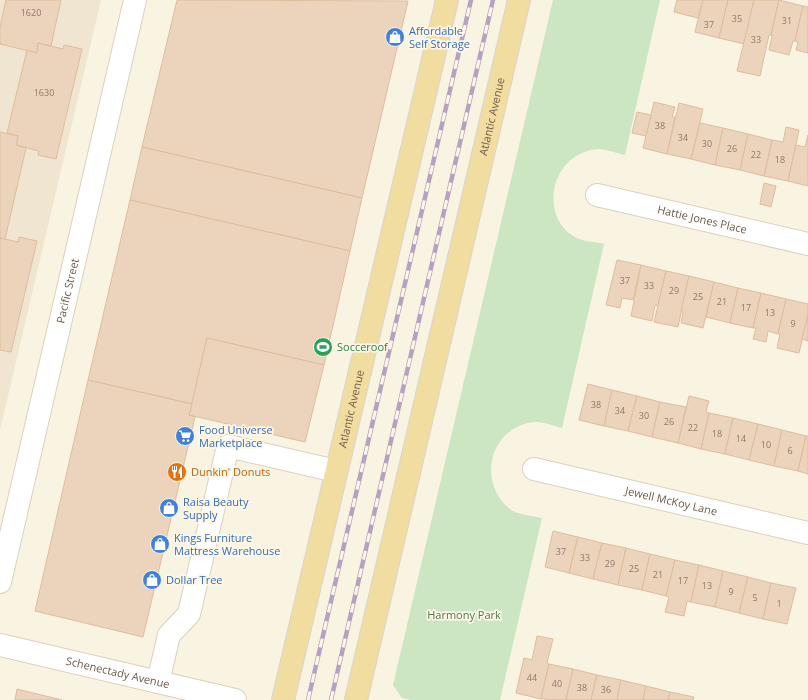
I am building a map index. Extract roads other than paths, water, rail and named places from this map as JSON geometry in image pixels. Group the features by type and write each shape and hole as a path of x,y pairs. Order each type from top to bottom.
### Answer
{"main road":[{"name":"Atlantic Avenue","path":"283,700 447,0"},
{"name":"Atlantic Avenue","path":"356,700 519,0"}],"street":[{"name":"Pacific Street","path":"0,582 135,0"},
{"name":"Hattie Jones Place","path":"597,196 808,244"},
{"path":"158,682 169,635 189,614 228,446 336,471"},
{"name":"Jewell McKoy Lane","path":"534,469 808,533"},
{"name":"Schenectady Avenue","path":"0,645 235,700"}],"railway":[{"path":"308,700 471,0"},
{"path":"331,700 493,0"}],"place":[{"name":"Affordable Self Storage","path":"395,37"},
{"name":"Socceroof","path":"323,347"},
{"name":"Food Universe Marketplace","path":"185,436"},
{"name":"Dunkin' Donuts","path":"177,472"},
{"name":"Raisa Beauty Supply","path":"169,508"},
{"name":"Kings Furniture Mattress Warehouse","path":"160,544"},
{"name":"Dollar Tree","path":"152,580"}],"park label":[{"name":"Harmony Park","path":"464,615"}]}
